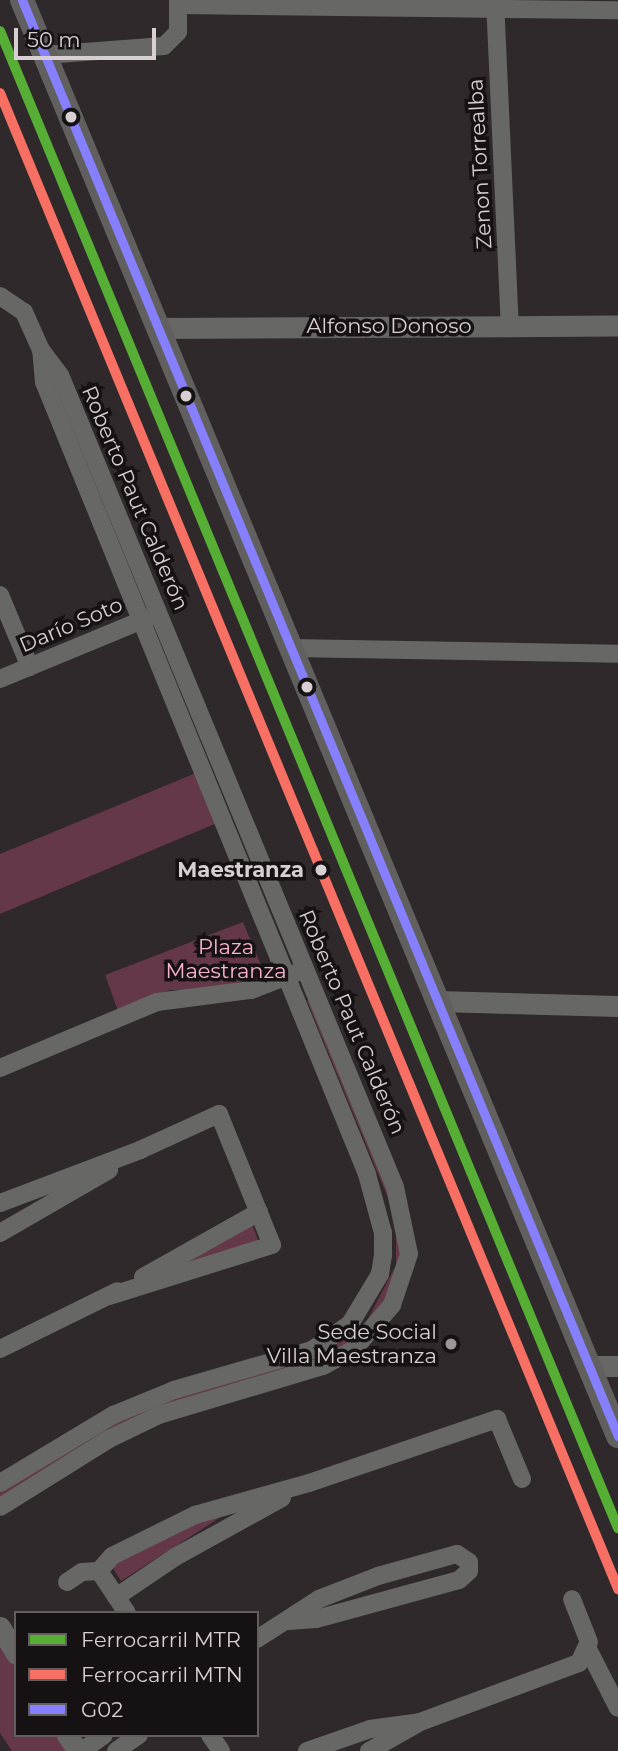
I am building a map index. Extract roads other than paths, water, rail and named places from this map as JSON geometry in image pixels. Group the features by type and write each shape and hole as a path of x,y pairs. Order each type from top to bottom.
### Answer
{"main road":[{"path":"22,0 618,1436"}],"street":[{"path":"45,55 164,46 178,32 178,2 495,3 618,10"},
{"name":"Zenon Torrealba","path":"495,3 510,325"},
{"name":"Roberto Paut Calderón","path":"0,296 24,312 41,350 60,375 151,617 297,972 403,1210 409,1254 392,1305 354,1349 323,1366 159,1415 109,1439 0,1507"},
{"name":"Alfonso Donoso","path":"160,328 618,326"},
{"path":"0,595 30,667"},
{"name":"Darío Soto","path":"0,679 151,617"},
{"path":"290,648 618,654"},
{"path":"0,1068 157,1002 251,990 297,972"},
{"name":"Roberto Paut Calderón","path":"0,1483 113,1415 174,1390 312,1350 350,1324 369,1297 380,1274 383,1233 366,1174 297,972"},
{"path":"437,1001 618,1006"},
{"path":"0,1203 140,1150 219,1114 272,1245 109,1296"},
{"path":"0,1233 50,1208 140,1150"},
{"path":"1,1349 109,1296 259,1212"},
{"path":"588,1366 618,1366"},
{"path":"66,1581 82,1572 99,1571 112,1556 171,1524 309,1483 497,1419 522,1479"},
{"path":"116,1597 175,1557 309,1483"},
{"path":"259,1638 335,1592 417,1562 457,1554 469,1562 469,1571 459,1580 316,1619 288,1621"},
{"path":"99,1571 126,1611"},
{"path":"572,1599 587,1634 588,1650 618,1708"},
{"path":"0,1627 14,1651"},
{"path":"369,1751 420,1722 579,1663 588,1650"},
{"path":"307,1751 370,1729 420,1722"},
{"path":"69,1737 80,1751 101,1737"},
{"path":"116,1751 136,1737"}],"rail line":[{"name":"MTR","path":"0,31 618,1528"},
{"name":"MTN","path":"0,93 618,1589"}],"place":[{"name":"Maestranza","path":"321,870"},
{"name":"Sede Social Villa Maestranza","path":"451,1344"}],"park label":[{"name":"Plaza Maestranza","path":"226,959"}]}
